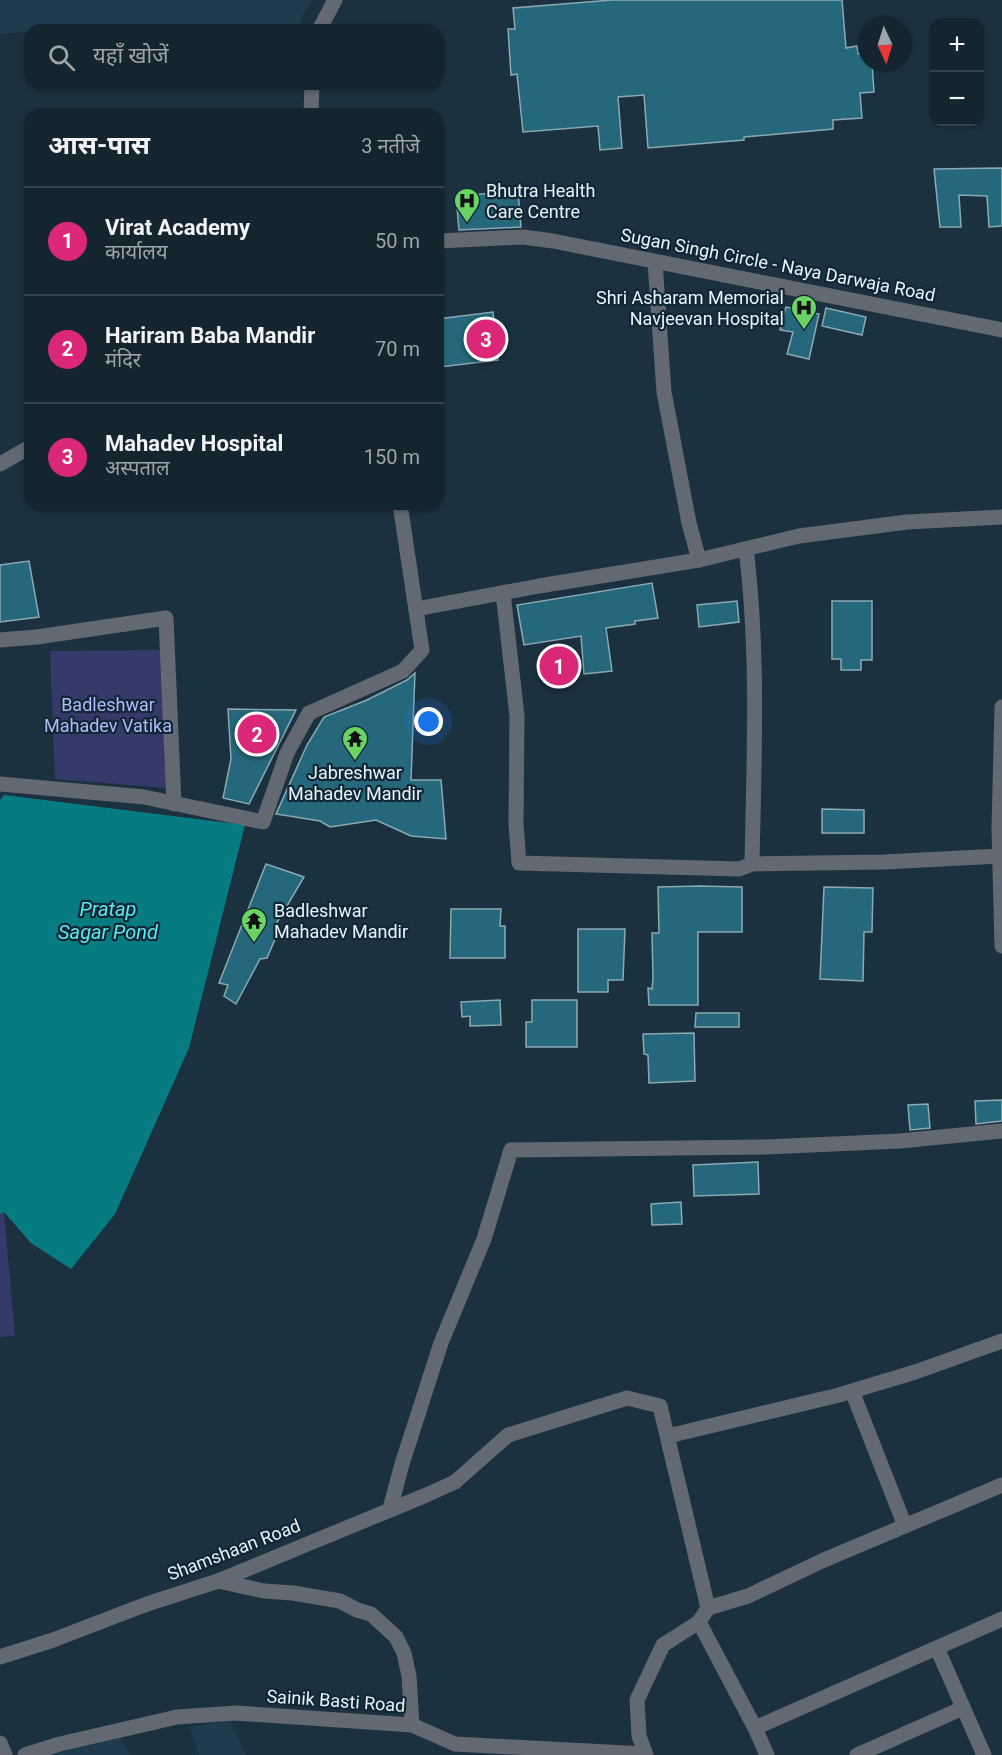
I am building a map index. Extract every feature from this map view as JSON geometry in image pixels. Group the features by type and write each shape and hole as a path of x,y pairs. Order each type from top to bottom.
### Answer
{"street":[{"path":"322,24 335,0"},
{"path":"311,108 312,90"},
{"name":"Sugan Singh Circle - Naya Darwaja Road","path":"444,241 523,237 553,241 1002,330"},
{"path":"655,262 664,392 689,523 699,560"},
{"path":"0,464 24,450"},
{"path":"0,784 144,798 263,822 286,753 309,713 404,671 422,650 401,510"},
{"path":"416,609 699,560 799,536 907,522 1002,517"},
{"path":"746,549 754,667 752,864"},
{"path":"503,593 517,716 516,824 519,863 740,869 752,864 884,862 1000,856"},
{"path":"0,640 38,637 166,618 174,804"},
{"path":"1002,707 1000,856 1002,946"},
{"path":"390,1509 441,1343 484,1239 511,1150 788,1146 900,1141 1002,1131"},
{"path":"708,1608 668,1436 852,1391 915,1372 1002,1341"},
{"path":"852,1391 905,1526"},
{"name":"Shamshaan Road","path":"0,1658 147,1604 218,1581 455,1482 508,1435 627,1398 660,1406 668,1436"},
{"path":"645,1754 639,1736 637,1700 663,1645 699,1623 708,1608 747,1596 905,1526 1000,1491"},
{"path":"218,1581 264,1591 293,1593 340,1601 371,1614 396,1637 404,1653 410,1676 412,1725"},
{"path":"755,1728 1002,1619"},
{"path":"699,1623 767,1755"},
{"path":"937,1648 984,1755"},
{"path":"860,1754 963,1708"},
{"name":"Sainik Basti Road","path":"25,1755 71,1741 167,1719 218,1714 412,1725 458,1750 645,1754"},
{"path":"0,1743 5,1755"}],"shaded area":[{"path":"0,0 312,0 299,24 24,24 24,32 0,34"},
{"path":"230,1721 246,1755 199,1755 189,1727"},
{"path":"120,1738 130,1755 50,1755"}],"green space":[{"name":"Badleshwar Mahadev Vatika","path":"162,650 167,788 55,779 50,651"},
{"path":"4,1212 15,1336 0,1337 0,1215"}],"water":[{"name":"Pratap Sagar Pond","path":"4,795 245,825 189,1048 115,1214 71,1269 31,1243 4,1212 0,1214 0,800"}],"building":[{"path":"612,0 842,0 846,48 857,46 858,72 873,72 874,92 860,93 862,118 833,120 833,129 744,137 744,140 648,148 644,95 618,97 622,148 600,150 598,126 523,132 517,74 511,75 508,29 515,29 513,8"},
{"path":"1002,168 1002,226 989,227 987,196 959,195 961,227 940,227 934,169"},
{"path":"518,191 521,227 459,230 456,196"},
{"path":"786,307 819,314 809,359 787,354 793,332 780,330"},
{"path":"826,308 866,317 862,335 822,326"},
{"path":"493,312 498,360 444,367 444,318"},
{"path":"29,561 39,617 0,622 0,565"},
{"path":"652,583 658,618 606,628 612,671 584,674 581,636 524,645 517,605"},
{"path":"737,601 739,622 699,627 697,605"},
{"path":"832,601 872,601 872,660 861,660 861,670 841,670 841,659 832,659"},
{"name":"Jabreshwar Mahadev Mandir","path":"415,673 411,780 441,780 446,839 411,836 376,820 330,827 320,821 276,814 307,745 324,717 367,700 407,680"},
{"path":"228,709 296,710 249,804 223,798 231,759"},
{"path":"822,809 864,810 864,833 822,833"},
{"name":"Badleshwar Mahadev Mandir","path":"266,864 304,877 275,926 279,930 267,958 260,959 236,1004 224,996 228,985 219,983"},
{"path":"658,887 742,887 742,932 698,932 698,1005 649,1005 648,988 652,989 653,978 652,933 659,933"},
{"path":"824,887 873,888 872,932 864,932 863,981 820,979"},
{"path":"451,909 501,909 500,926 505,926 505,958 450,958"},
{"path":"578,929 625,929 623,980 608,980 608,992 578,992"},
{"path":"500,1000 501,1025 470,1026 470,1016 462,1017 461,1002"},
{"path":"532,1000 577,1000 577,1047 526,1047 526,1022 532,1022"},
{"path":"696,1013 739,1013 739,1027 695,1027"},
{"path":"694,1033 695,1081 649,1083 648,1055 644,1054 643,1034"},
{"path":"1002,1100 1002,1121 976,1124 975,1101"},
{"path":"928,1104 930,1128 910,1130 908,1105"},
{"path":"758,1162 759,1194 694,1196 693,1165"},
{"path":"681,1202 682,1224 652,1225 651,1204"}],"place":[{"name":"Bhutra Health Care Centre","path":"467,224"},
{"name":"Shri Asharam Memorial Navjeevan Hospital","path":"804,331"},
{"name":"Mahadev Hospital","path":"486,339"},
{"name":"Virat Academy","path":"559,666"},
{"name":"Hariram Baba Mandir","path":"257,734"},
{"name":"Jabreshwar Mahadev Mandir","path":"355,762"},
{"name":"Badleshwar Mahadev Mandir","path":"254,944"}]}
